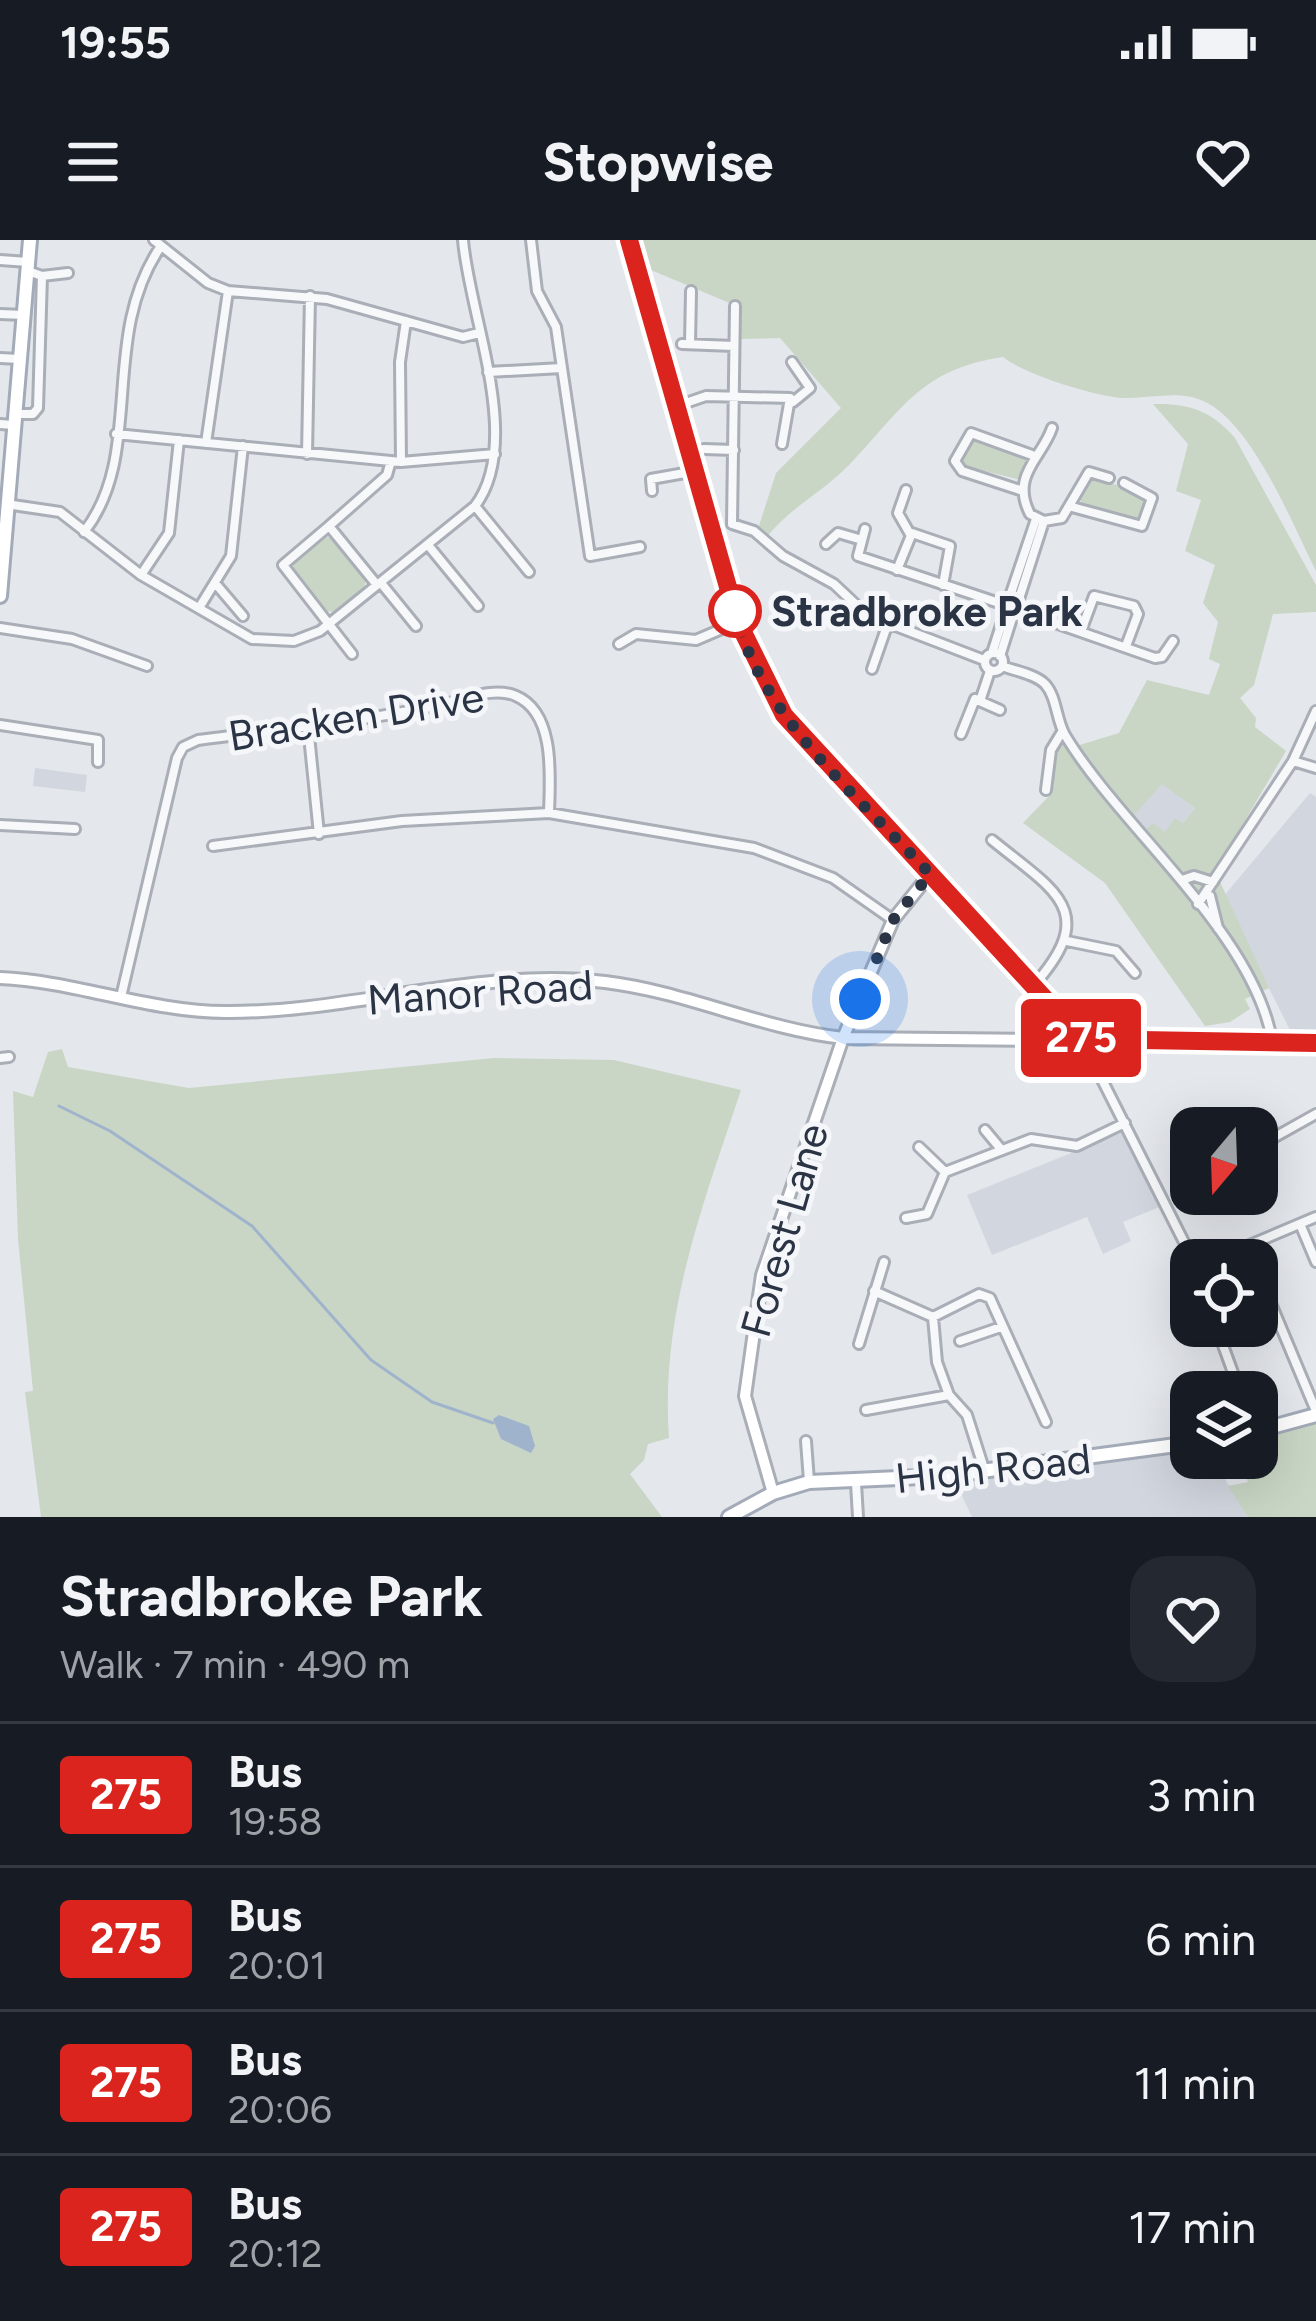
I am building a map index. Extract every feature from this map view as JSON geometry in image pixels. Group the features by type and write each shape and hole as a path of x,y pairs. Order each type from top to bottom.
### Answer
{"main road":[{"path":"0,596 9,421 33,270 30,240"},
{"path":"1278,1425 1316,1413"},
{"name":"High Road","path":"729,1517 773,1493 809,1482 856,1483 986,1472 1170,1446"}],"street":[{"path":"170,254 179,240"},
{"path":"6,504 53,508 141,575 264,642 297,640 330,624 476,506 491,484 495,454 488,372 463,240"},
{"path":"531,240 537,291 556,327 590,556 640,547"},
{"path":"629,240 738,624 784,715 1082,1039 1183,1239"},
{"path":"84,532 107,501 129,310 157,243 208,283 228,291 310,296 463,337 479,333"},
{"path":"0,260 33,270 68,273"},
{"path":"9,421 38,408 33,270"},
{"path":"206,443 228,291"},
{"path":"691,291 686,344 734,346"},
{"path":"307,454 310,296"},
{"path":"735,306 732,524 762,538 887,626 995,659 1046,684 1062,732 1182,880 1261,1004 1273,1040"},
{"path":"0,314 23,315"},
{"path":"352,655 283,565 388,475 396,462 406,321"},
{"path":"0,358 20,359"},
{"path":"676,406 706,397 791,400 810,388 792,362"},
{"path":"488,372 562,368"},
{"path":"782,444 791,400"},
{"path":"1023,491 1032,455 1047,442 1052,428"},
{"path":"961,734 970,706 981,698 1040,520 1023,491 962,471 955,461 970,433 1032,455"},
{"path":"116,434 396,462 495,454"},
{"path":"141,575 169,533 179,440"},
{"path":"199,608 231,556 243,446"},
{"path":"704,449 734,450"},
{"path":"652,491 651,479 696,471"},
{"path":"1040,520 1062,518 1089,472 1109,478"},
{"path":"1072,507 1142,526 1152,498 1124,483"},
{"path":"906,490 898,513 910,534 950,547 943,585"},
{"path":"476,506 529,572"},
{"path":"329,526 416,626"},
{"path":"865,529 858,556 1159,658 1173,641"},
{"path":"826,544 838,532 862,540"},
{"path":"897,570 910,534"},
{"path":"428,545 478,606"},
{"path":"214,583 243,616"},
{"path":"1081,631 1091,598 1116,600 1137,609 1126,646"},
{"path":"620,644 635,634 696,640 738,624"},
{"path":"872,669 887,626"},
{"path":"0,628 72,639 147,666"},
{"name":"Bracken Drive","path":"122,997 159,823 183,747 198,740 391,716 496,692 516,696 532,707 542,728 550,762 549,813"},
{"path":"981,698 1000,710"},
{"path":"1220,936 1210,894 1213,882 1293,761 1316,711"},
{"path":"0,725 98,740 98,762"},
{"path":"308,726 319,834"},
{"path":"1046,790 1051,750 1062,732"},
{"path":"1293,761 1316,768"},
{"path":"213,846 402,821 549,813 754,848 833,878 893,920"},
{"path":"0,825 75,829"},
{"path":"992,840 1060,895 1069,916 1067,941 1034,985"},
{"name":"Forest Lane","path":"773,1493 746,1396 752,1319 762,1275 843,1038 893,920 930,874"},
{"path":"1182,880 1194,876 1213,882"},
{"path":"1198,904 1210,894"},
{"path":"1067,941 1116,951 1135,973"},
{"name":"Manor Road","path":"0,978 218,1012 280,1011 400,990 511,981 602,981 664,992 802,1034 843,1038 1316,1043"},
{"path":"1278,1135 1316,1114"},
{"path":"906,1218 927,1214 945,1172 1000,1148 1031,1139 1077,1146 1125,1123"},
{"path":"985,1130 1000,1148"},
{"path":"919,1147 945,1172"},
{"path":"1264,1239 1316,1217"},
{"path":"1300,1224 1316,1262"},
{"path":"859,1344 884,1262"},
{"path":"874,1291 934,1317 980,1294 990,1298 1034,1384 1046,1422"},
{"path":"934,1317 938,1362 949,1394 967,1415 986,1472"},
{"path":"1278,1321 1316,1413"},
{"path":"960,1341 1001,1327"},
{"path":"866,1411 949,1394"},
{"path":"806,1441 809,1482"},
{"path":"856,1483 858,1517"}],"shaded area":[{"path":"35,768 87,775 85,792 33,786"},
{"path":"1162,783 1195,808 1182,824 1165,832 1146,829 1133,815"},
{"path":"1310,793 1316,797 1316,1034 1291,1032 1223,897"},
{"path":"1121,1133 1164,1205 1123,1222 1131,1241 1103,1254 1087,1217 992,1255 967,1195"},
{"path":"1170,1452 1170,1479 1225,1479 1248,1517 972,1517 955,1481"}],"green space":[{"path":"633,240 1316,240 1316,571 1259,460 1214,407 1192,397 1096,394 1043,377 1003,357 951,371 932,382 849,465 766,538 758,529 776,473 841,408 780,338 739,339 739,307 639,265"},
{"path":"1153,404 1199,410 1235,438 1316,585 1316,612 1273,614 1254,685 1240,698 1256,718 1255,727 1286,751 1215,871 1269,988 1245,999 1250,1009 1230,1022 1205,1026 1105,883 1023,823 1050,795 1060,739 1073,747 1119,733 1147,680 1209,695 1220,664 1209,659 1218,622 1203,603 1215,565 1185,551 1201,500 1176,491 1188,444","holes":["1162,784 1195,808 1183,823 1175,818 1165,832 1153,823 1146,829 1134,815"]},
{"path":"972,437 1024,455 1021,480 964,466 960,460"},
{"path":"1092,477 1144,494 1148,501 1141,519 1134,523 1083,506 1080,499"},
{"path":"323,537 334,538 366,578 364,590 336,612 325,611 293,571 294,560"},
{"path":"62,1049 68,1067 189,1088 494,1058 614,1060 741,1090 699,1218 678,1304 671,1347 669,1438 648,1444 644,1460 630,1474 662,1517 41,1517 25,1392 33,1391 18,1239 13,1091 33,1097 48,1052"},
{"path":"1316,1419 1316,1517 1248,1517 1228,1486 1247,1479 1278,1479 1278,1429"}],"water":[{"path":"499,1415 529,1426 535,1446 531,1453 501,1439 493,1419"}],"waterway":[{"path":"59,1106 110,1131 252,1226 371,1360 432,1402 493,1423"}],"bus line":[{"name":"275","path":"629,240 738,622 784,715 1082,1039 1316,1043"}],"place":[{"name":"Stradbroke Park","path":"735,611"}],"route":[{"path":"735,611 748,650 784,715 930,874 893,920 860,999"}]}
